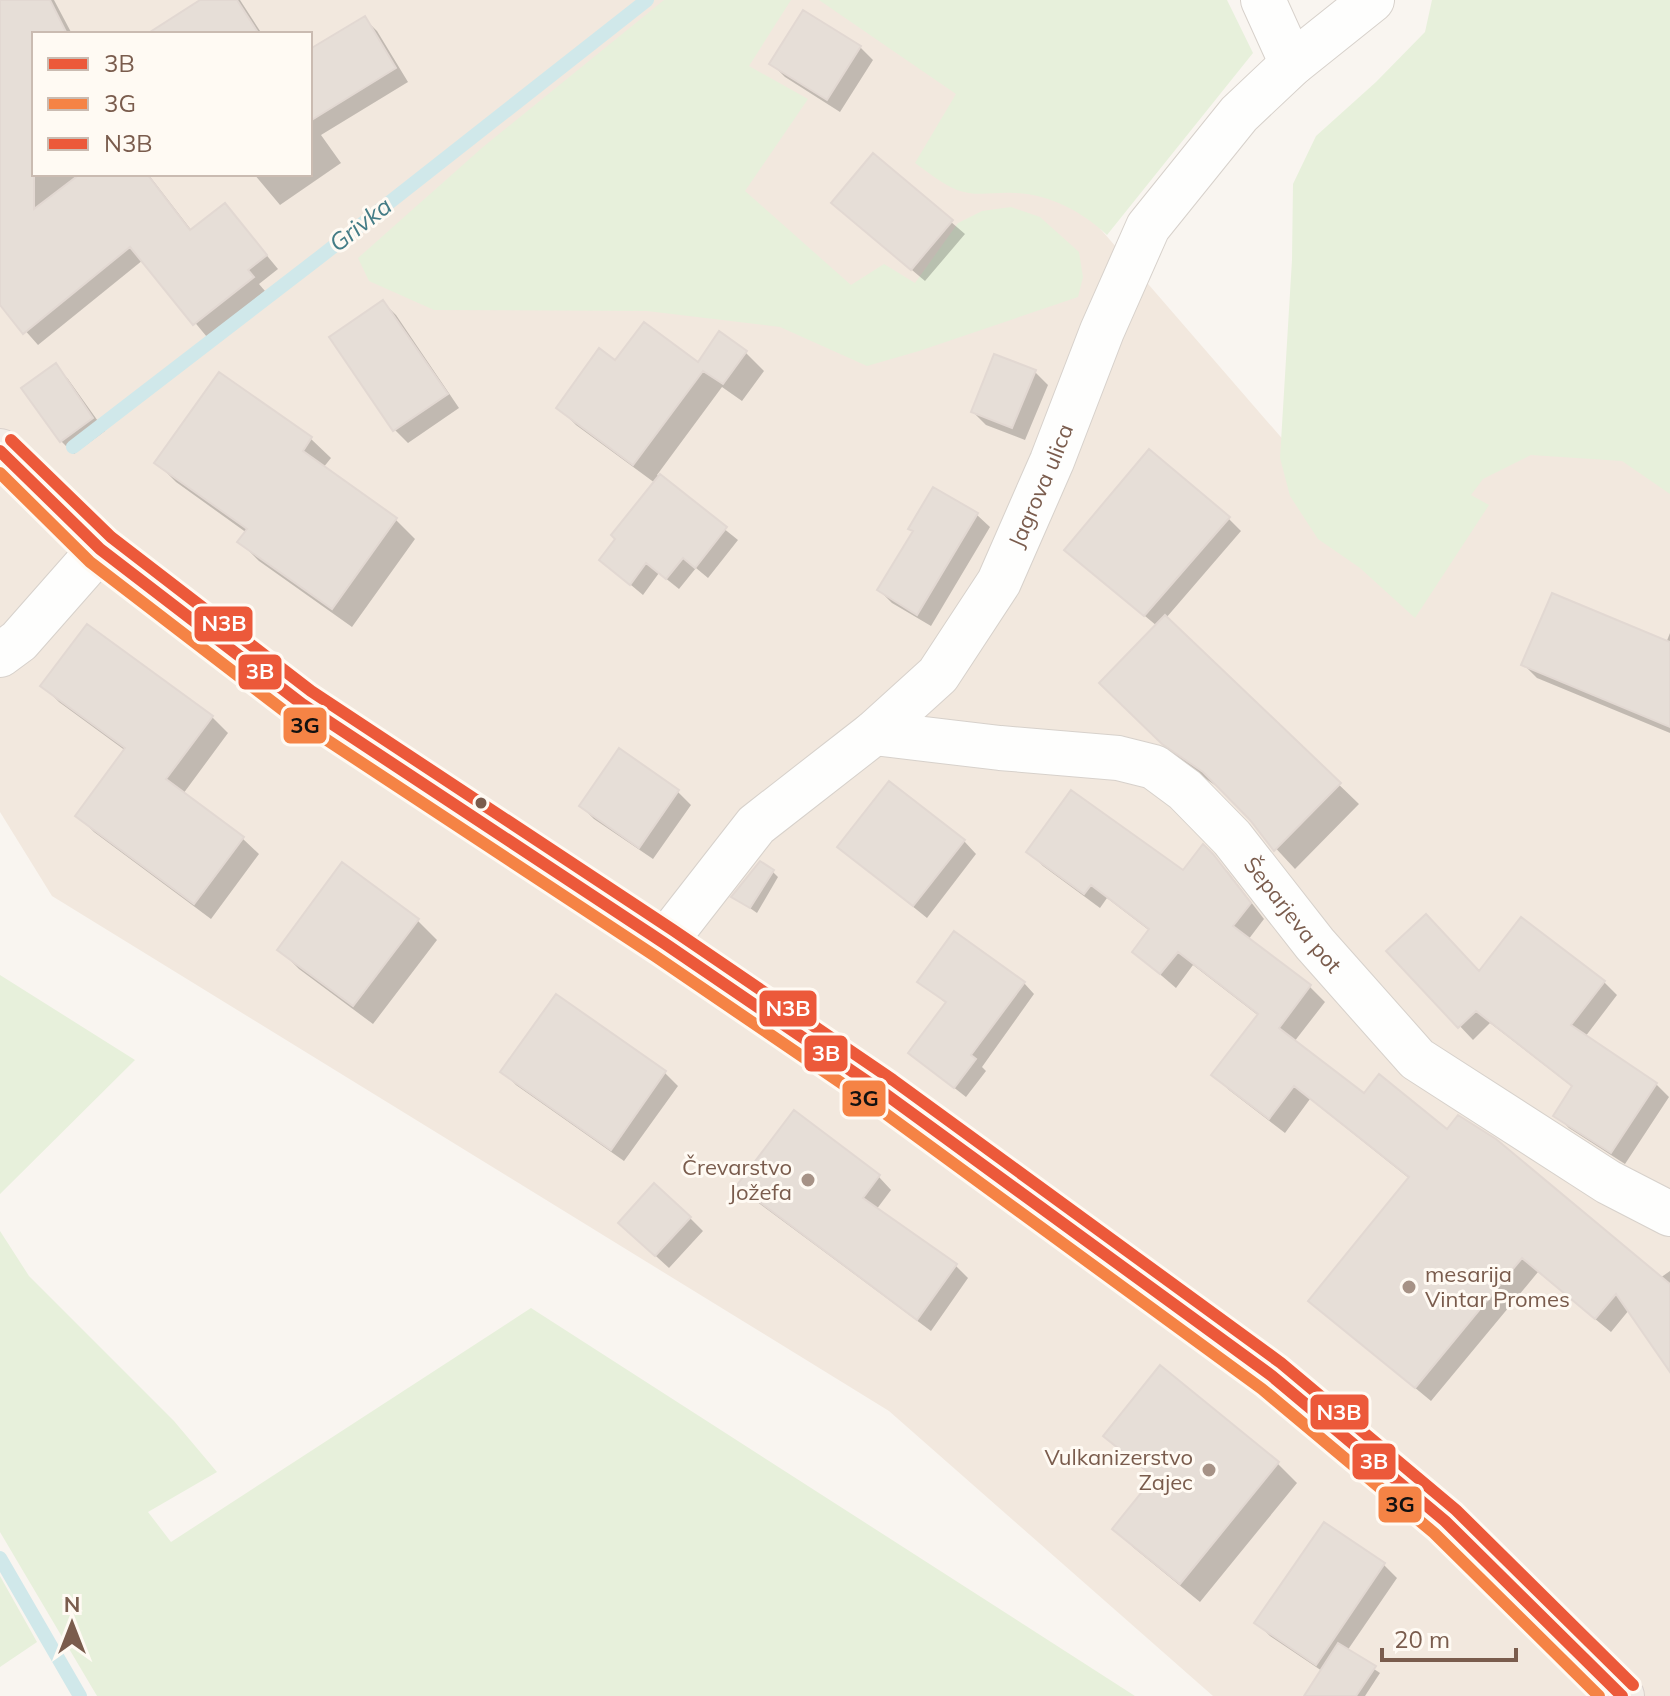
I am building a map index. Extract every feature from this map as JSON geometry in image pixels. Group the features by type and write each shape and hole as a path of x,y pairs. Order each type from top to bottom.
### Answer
{"main road":[{"path":"0,451 100,549 302,704 664,943 884,1093 1272,1376 1445,1521 1622,1696"}],"street":[{"path":"1263,0 1292,64"},
{"name":"Jagrova ulica","path":"664,943 756,825 874,733 938,675 999,582 1148,227 1239,114 1292,64 1372,0"},
{"path":"0,655 19,641 100,549"},
{"name":"Šeparjeva pot","path":"874,733 1118,758 1154,767 1185,790 1232,838 1315,944 1417,1059 1608,1182 1670,1214"}],"shaded area":[{"path":"0,0 902,0 1318,480 1670,362 1670,1696 1213,1696 889,1411 52,896 0,812"}],"green space":[{"path":"664,0 791,0 749,66 808,99 745,191 851,285 884,264 915,283 958,223 982,211 1011,207 1040,217 1079,252 1083,277 1078,297 867,366 780,327 647,311 434,310 369,281 358,258 483,147"},
{"path":"819,0 1227,0 1253,53 1107,235 1075,211 1052,200 1026,194 964,192 946,185 915,163 956,94"},
{"path":"1432,0 1670,0 1670,494 1622,461 1531,455 1483,479 1471,495 1489,505 1415,618 1360,568 1318,539 1290,496 1280,458 1292,260 1293,184 1316,136 1425,32"},
{"path":"0,975 135,1060 0,1194"},
{"path":"0,1231 29,1276 174,1421 217,1472 148,1512 171,1542 531,1308 1135,1696 97,1696 0,1532"},
{"path":"0,1576 37,1642 0,1667"}],"building":[{"path":"0,0 50,0 66,32 32,32 34,209 77,176 149,176 190,230 225,203 267,255 248,270 254,277 193,325 130,247 23,334 0,305"},
{"path":"200,0 237,0 258,32 150,32"},
{"path":"803,10 861,46 827,100 769,64"},
{"path":"365,16 396,68 312,120 312,48"},
{"path":"873,153 953,220 911,270 831,203"},
{"path":"383,300 448,394 393,431 329,337"},
{"path":"644,322 698,362 719,331 747,351 723,384 703,371 633,465 556,408 599,348 615,360"},
{"path":"994,354 1036,370 1012,428 971,412"},
{"path":"56,363 93,418 60,442 21,388"},
{"path":"219,372 312,437 303,451 397,518 332,609 237,542 247,529 154,463"},
{"path":"1149,449 1230,517 1144,616 1064,550"},
{"path":"660,474 727,527 695,568 683,558 666,579 646,563 630,585 599,560 615,539 611,535"},
{"path":"933,487 978,513 917,615 877,590 913,531 908,529"},
{"path":"1552,593 1670,642 1670,727 1521,665"},
{"path":"1165,615 1341,783 1274,851 1250,820 1203,772 1162,744 1099,683"},
{"path":"87,624 213,716 166,779 244,837 194,904 75,816 125,748 40,686"},
{"path":"619,748 679,790 639,848 579,806"},
{"path":"889,781 965,840 913,906 837,847"},
{"path":"1071,790 1183,870 1203,844 1213,854 1251,903 1233,926 1311,985 1279,1028 1364,1093 1379,1074 1447,1129 1458,1115 1496,1139 1670,1284 1670,1372 1616,1294 1595,1319 1522,1258 1415,1388 1308,1301 1409,1177 1294,1086 1269,1119 1211,1075 1258,1014 1178,952 1160,974 1132,952 1149,929 1091,885 1084,894 1026,852"},
{"path":"760,861 774,870 750,908 731,897"},
{"path":"342,862 419,919 353,1006 277,950"},
{"path":"1426,914 1479,971 1521,917 1605,981 1571,1025 1657,1083 1611,1153 1553,1116 1572,1086 1476,1011 1458,1028 1386,951"},
{"path":"954,931 1025,982 971,1055 976,1059 954,1088 908,1053 946,1002 917,982"},
{"path":"556,994 666,1071 611,1150 500,1072"},
{"path":"794,1110 880,1175 863,1198 957,1264 917,1320 737,1185"},
{"path":"654,1183 691,1217 655,1256 618,1223"},
{"name":"Vulkanizerstvo Zajec","path":"1160,1365 1279,1462 1180,1584 1112,1529 1154,1477 1103,1436"},
{"path":"1324,1522 1385,1563 1316,1665 1254,1623"},
{"path":"1338,1643 1376,1666 1356,1696 1304,1696"}],"waterway":[{"name":"Grivka","path":"73,447 647,0"},
{"path":"0,1558 80,1696"}],"transit line":[{"name":"N3B","path":"11,440 111,537 311,691 673,930 893,1080 1281,1363 1456,1510 1633,1685"},
{"name":"3B","path":"0,451 100,549 302,704 664,943 884,1093 1272,1376 1445,1521 1622,1696"},
{"name":"3G","path":"0,473 90,562 292,717 655,956 875,1106 1262,1389 1434,1533 1599,1696"}],"place":[{"name":"Črevarstvo Jožefa","path":"808,1180"},
{"name":"mesarija Vintar Promes","path":"1409,1287"},
{"name":"Vulkanizerstvo Zajec","path":"1209,1470"}]}
